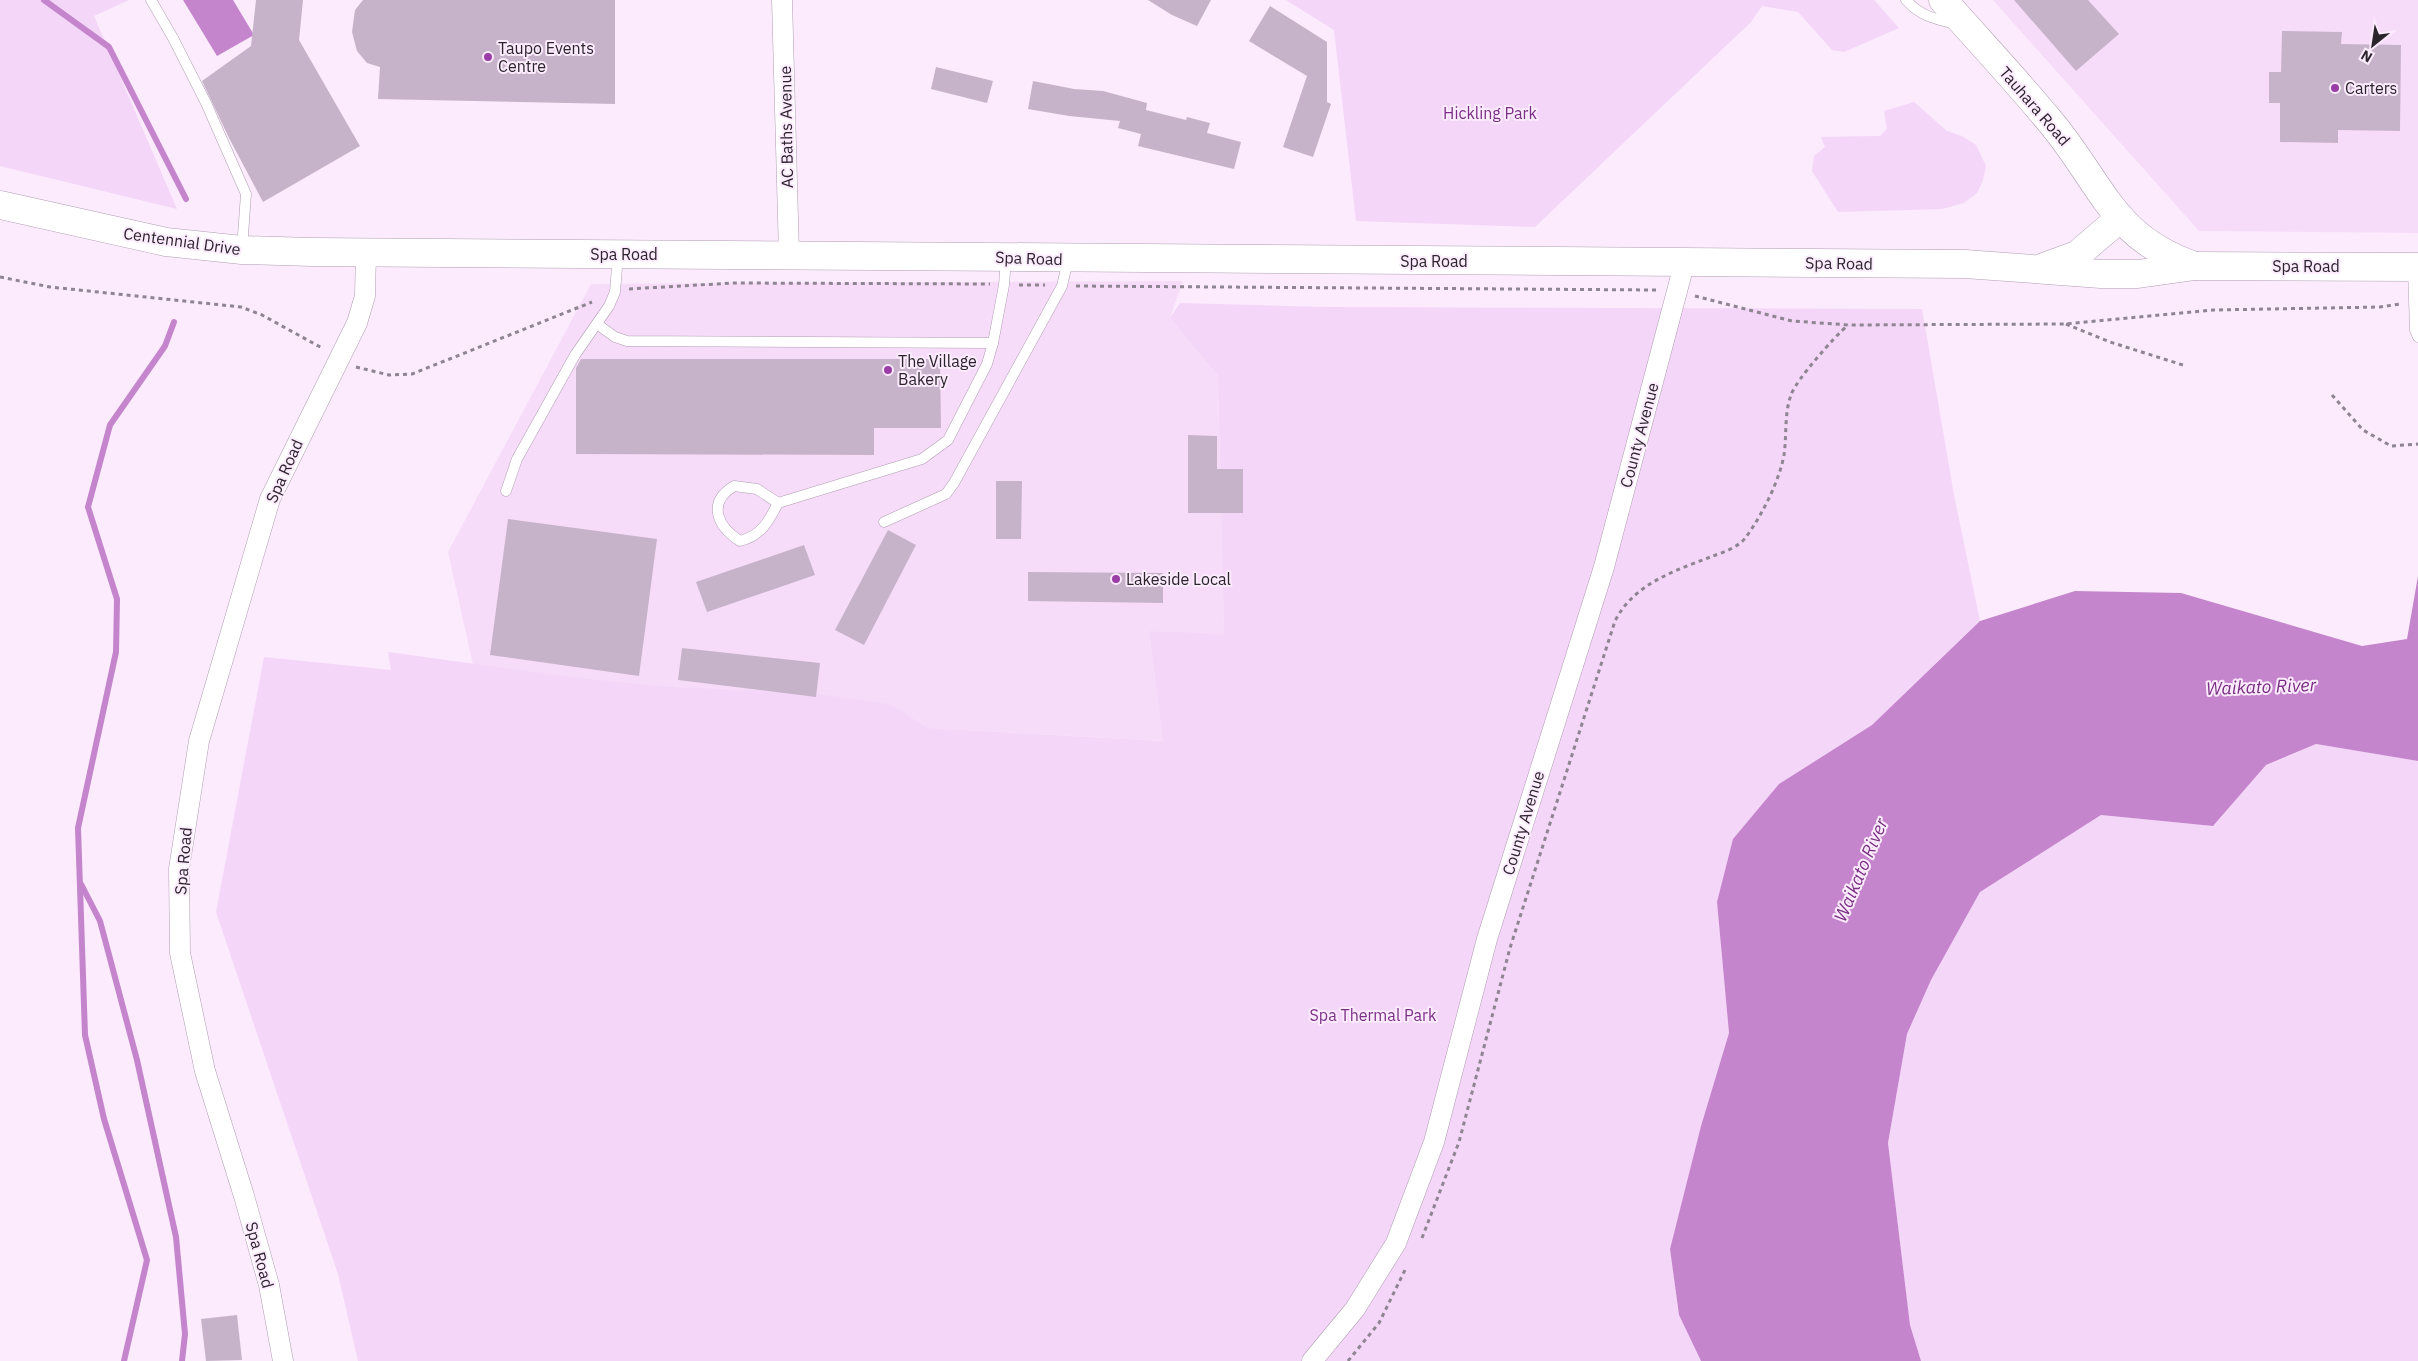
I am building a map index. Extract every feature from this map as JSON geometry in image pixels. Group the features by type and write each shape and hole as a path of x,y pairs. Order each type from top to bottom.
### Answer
{"main road":[{"name":"Tauhara Road","path":"1943,0 2075,152 2119,218"},
{"name":"Centennial Drive","path":"0,205 166,242 242,250 366,252"},
{"name":"Spa Road","path":"2038,269 2077,255 2119,218 2144,242 2174,259 2194,266"},
{"name":"Spa Road","path":"366,252 789,255 1068,260 1680,261 1965,264 2102,274 2138,274 2194,266 2415,267"}],"street":[{"name":"AC Baths Avenue","path":"782,0 789,255"},
{"name":"Spa Road","path":"283,1361 269,1285 244,1196 205,1071 182,963 180,869 198,741 270,499 357,323 365,296 366,252"},
{"name":"County Avenue","path":"1312,1361 1355,1309 1396,1243 1434,1142 1487,939 1604,567 1681,276 1680,261"}],"lane":[{"path":"151,0 174,38 206,103 246,194 242,250"},
{"path":"1906,0 1915,10 1928,17 1966,26"},
{"path":"506,491 517,459 575,355 597,324 615,292 618,254"},
{"path":"778,503 757,489 734,486 724,494 720,501 717,509 719,523 740,541 753,538 767,524 778,503 922,459 948,440 987,364 993,342 1006,258"},
{"path":"884,522 946,494 954,483 1062,286 1068,260"},
{"path":"2415,267 2415,330 2418,337"},
{"path":"597,324 615,337 627,341 993,342"}],"path":[{"path":"0,277 50,287 241,308 262,314 329,352"},
{"path":"1689,295 1792,321 1848,325 2065,324 2213,310 2380,308 2398,305"},
{"path":"2065,324 2110,342 2186,366"},
{"path":"1420,1241 1459,1142 1510,948 1615,621 1620,611 1635,595 1670,572 1730,550 1745,539 1772,489 1784,456 1787,408 1791,392 1834,337 1848,325"},
{"path":"2332,395 2363,430 2391,446 2418,444"},
{"path":"1348,1361 1379,1323 1408,1266"}],"shaded area":[{"path":"1993,0 2418,0 2418,233 2199,231"},
{"path":"1183,281 1170,318 1218,376 1224,635 1149,631 1163,741 820,722 476,678 448,552 591,284"}],"green space":[{"path":"0,0 129,0 94,16 177,209 0,166"},
{"name":"Hickling Park","path":"1286,0 1874,0 1899,28 1844,52 1832,50 1798,12 1762,6 1751,22 1535,227 1356,221 1334,30"},
{"path":"1914,102 1947,131 1962,136 1976,145 1986,166 1983,180 1977,193 1964,203 1942,209 1838,212 1812,171 1814,156 1825,147 1821,137 1880,136 1887,129 1884,111"},
{"name":"Spa Thermal Park","path":"1180,303 1324,307 1922,309 1954,495 1980,621 1872,725 1779,784 1717,902 1729,1033 1701,1126 1670,1249 1679,1315 1701,1361 358,1361 338,1274 216,912 264,657 391,670 388,652 578,678 670,687 810,693 890,704 927,728 1163,741 1149,631 1224,634 1218,376 1170,318"},
{"path":"2316,744 2418,761 2418,1361 1921,1361 1910,1325 1888,1143 1907,1034 1931,980 1980,892 2101,815 2213,826 2266,765"}],"water":[{"path":"183,0 233,0 254,35 217,56"},
{"name":"Waikato River","path":"2418,576 2418,761 2316,744 2266,765 2213,826 2101,815 1980,892 1931,980 1907,1034 1888,1143 1910,1325 1921,1361 1701,1361 1679,1315 1670,1249 1701,1126 1729,1033 1717,902 1733,839 1779,784 1872,725 1980,621 2075,591 2181,593 2362,646 2407,639"}],"building":[{"path":"256,0 303,0 299,40 360,146 263,202 229,138 202,81 251,46"},
{"name":"Taupo Events Centre","path":"363,0 615,0 615,104 378,99 380,67 367,63 357,51 352,32 355,10"},
{"path":"1148,0 1211,0 1197,26 1172,15"},
{"path":"2014,0 2088,0 2119,34 2076,71"},
{"path":"1270,6 1327,42 1327,102 1331,104 1313,157 1283,147 1307,76 1249,41"},
{"name":"Carters","path":"2282,31 2342,32 2341,44 2401,45 2400,131 2338,130 2338,143 2280,142 2280,103 2269,103 2269,72 2281,72"},
{"path":"936,67 993,81 987,103 931,89"},
{"path":"1033,81 1074,89 1103,91 1147,103 1146,110 1186,120 1187,117 1210,123 1207,133 1241,142 1234,169 1138,146 1141,134 1118,128 1120,121 1069,116 1028,109"},
{"path":"581,359 940,359 941,428 874,428 874,455 576,454 576,368"},
{"path":"1188,435 1217,436 1217,469 1243,469 1243,513 1188,513"},
{"path":"996,481 1022,481 1021,539 996,539"},
{"path":"508,519 657,539 639,676 490,655"},
{"path":"888,530 916,545 864,645 835,630"},
{"path":"804,545 815,575 707,612 696,582"},
{"path":"1028,572 1163,573 1163,603 1028,601"},
{"path":"682,648 820,663 816,697 678,680"},
{"path":"237,1315 242,1360 206,1361 201,1319"}],"waterway":[{"path":"44,0 109,47 186,199"},
{"path":"124,1361 147,1260 104,1119 85,1035 78,828 116,652 117,599 88,507 110,425 165,346 174,322"},
{"path":"81,884 100,921 137,1060 176,1237 185,1334 182,1361"}],"place":[{"name":"Taupo Events Centre","path":"488,57"},
{"name":"Carters","path":"2335,88"},
{"name":"The Village Bakery","path":"888,370"},
{"name":"Lakeside Local","path":"1116,579"}]}
